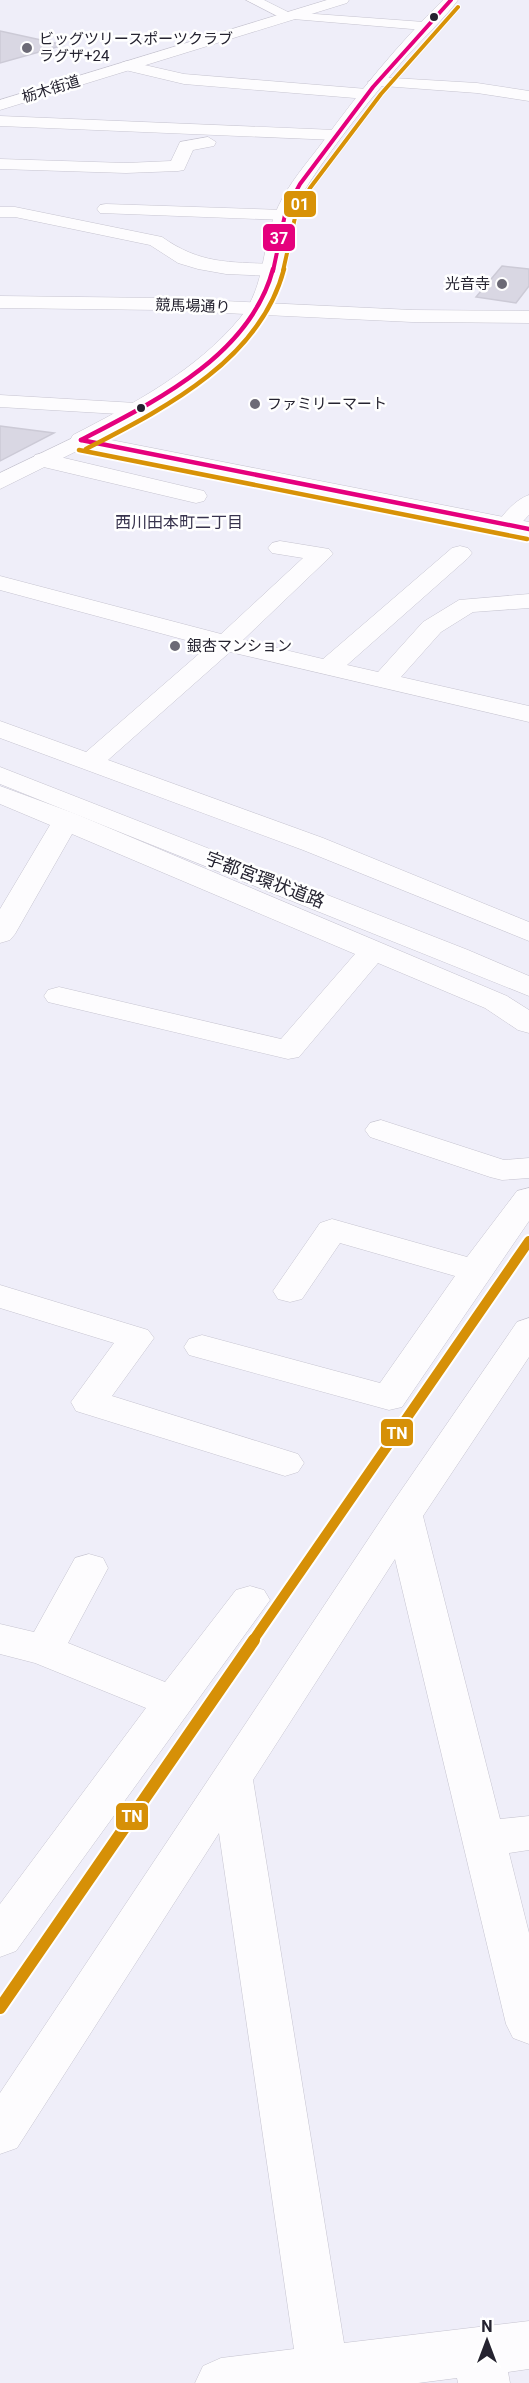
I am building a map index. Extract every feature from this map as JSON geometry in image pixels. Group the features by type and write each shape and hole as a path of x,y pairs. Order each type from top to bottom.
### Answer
{"main road":[{"path":"254,0 290,16 424,26"},
{"name":"栃木街道","path":"0,105 342,0"},
{"path":"0,482 81,441 136,409 215,356 239,331 264,294 273,270 284,215 293,196 335,135 372,88 424,26 451,0"},
{"path":"127,66 184,79 372,88 477,88 529,96"},
{"path":"0,121 335,135"},
{"path":"0,164 126,168 178,166 186,146 208,142"},
{"path":"106,208 284,215"},
{"path":"0,212 15,212 156,242 170,253 198,266 273,270"},
{"name":"競馬場通り","path":"0,302 256,308 423,316 529,317"},
{"path":"0,400 136,409"},
{"path":"81,441 518,527 529,502"},
{"path":"43,460 196,496"},
{"path":"90,762 226,644 321,554 280,548"},
{"path":"328,668 459,554"},
{"path":"0,583 226,644 529,714"},
{"path":"384,681 432,627 466,605 529,601"},
{"path":"0,729 313,844 529,932"},
{"name":"宇都宮環状道路","path":"0,755 309,886 529,987"},
{"name":"宇都宮環状道路","path":"0,775 529,964"},
{"path":"0,794 375,949 496,1002 529,1024"},
{"path":"0,934 66,820"},
{"path":"59,996 288,1050 375,949"},
{"path":"381,1130 502,1170 529,1168"},
{"path":"202,1347 389,1398 476,1270 529,1198"},
{"path":"290,1291 332,1230 476,1270"},
{"path":"0,1296 135,1338 89,1401 285,1463"},
{"path":"0,2133 404,1515 529,1330"},
{"path":"404,1515 529,2024"},
{"path":"45,1650 89,1568"},
{"path":"0,1938 250,1600"},
{"path":"0,1639 45,1650 173,1702"},
{"path":"232,1778 323,2370"},
{"path":"485,1838 529,1833"},
{"path":"221,2383 323,2370 481,2367 529,2345"}],"building":[{"name":"ビッグツリースポーツクラブ ラグザ+24","path":"0,31 64,45 0,63"},
{"name":"光音寺","path":"502,266 529,269 529,286 516,303 476,297"},
{"path":"0,426 54,433 0,461"}],"transit line":[{"name":"37","path":"81,440 133,412 186,379 233,339 252,316 266,291 286,210 300,184 373,87 451,0"},
{"name":"01","path":"86,449 140,420 194,386 243,344 262,320 276,293 296,213 305,195 381,94 458,7"},
{"name":"37","path":"81,440 529,529"},
{"name":"01","path":"79,450 527,539"},
{"name":"TN","path":"0,2008 529,1241"}],"place":[{"name":"ビッグツリースポーツクラブ ラグザ+24","path":"27,48"},
{"name":"光音寺","path":"502,284"},
{"name":"ファミリーマート","path":"255,404"},
{"name":"銀杏マンション","path":"175,646"}],"district":[{"name":"西川田本町二丁目","path":"179,522"}]}
